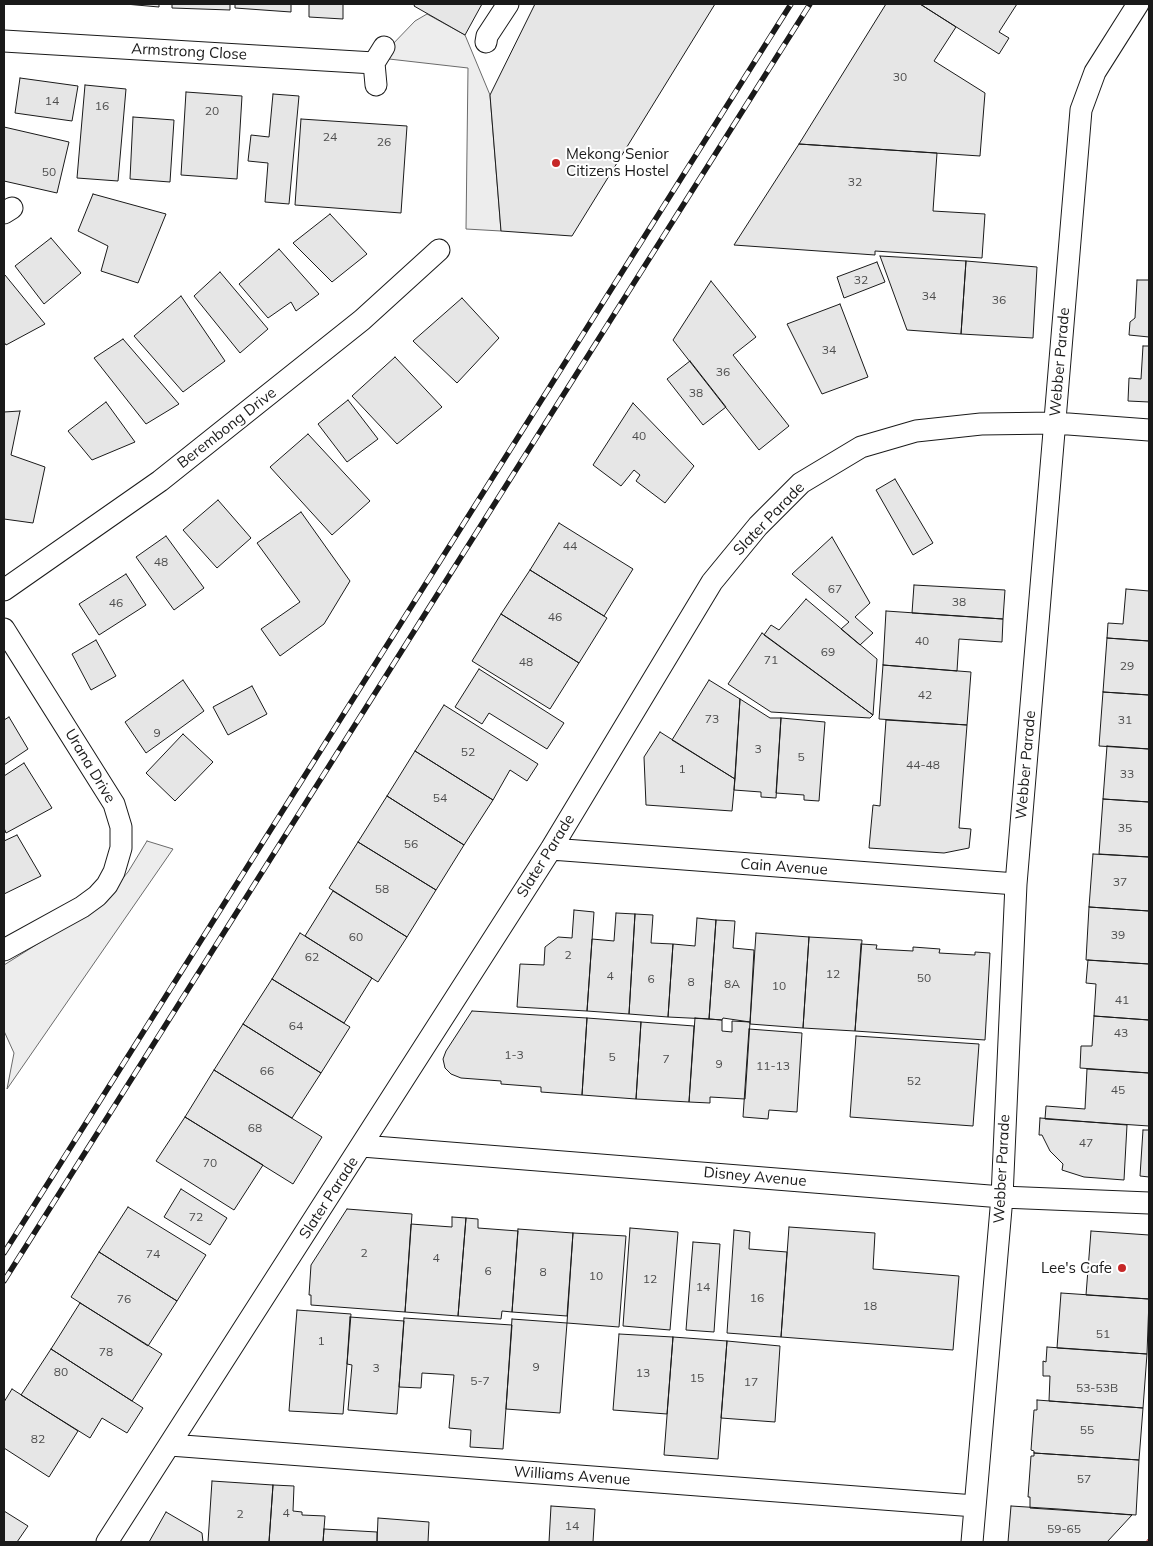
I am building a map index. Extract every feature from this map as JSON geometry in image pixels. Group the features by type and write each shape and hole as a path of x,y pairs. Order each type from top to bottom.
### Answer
{"street":[{"path":"486,42 487,36 508,4"},
{"name":"Webber Parade","path":"972,1542 1002,1197 1016,884 1081,110 1095,72 1138,4"},
{"name":"Armstrong Close","path":"4,41 379,55 376,85"},
{"name":"Berembong Drive","path":"4,590 160,481 362,320 439,250"},
{"name":"Slater Parade","path":"107,1542 552,849 712,582 758,526 801,483 861,447 916,431 981,424 1055,424 1149,430"},
{"name":"Urana Drive","path":"4,629 108,793 118,814 121,827 120,848 114,872 102,890 82,906 4,950"},
{"name":"Cain Avenue","path":"552,849 1016,884"},
{"name":"Disney Avenue","path":"362,1146 1002,1197 1149,1203"},
{"name":"Williams Avenue","path":"170,1445 974,1506"}],"shaded area":[{"path":"427,14 465,35 490,95 501,231 466,229 468,68 389,59 389,48 415,21"},
{"path":"147,841 173,849 7,1089 14,1053 4,1031 4,965 101,904 128,872"}],"building":[{"path":"125,4 159,4 159,7"},
{"path":"172,4 230,4 230,10 172,8"},
{"path":"235,4 291,4 291,12 235,8"},
{"path":"309,4 343,4 343,19 309,17"},
{"path":"415,4 482,4 465,35 414,6"},
{"name":"Mekong Senior Citizens Hostel","path":"535,4 715,4 572,236 501,231 490,95"},
{"path":"886,4 920,4 956,27 934,61 985,93 980,156 799,144"},
{"path":"920,4 1017,4 999,32 1009,38 999,54"},
{"path":"20,78 78,86 72,121 15,113"},
{"path":"85,85 126,89 118,181 77,178"},
{"path":"186,92 242,96 237,179 181,175"},
{"path":"273,94 299,96 289,204 265,202 268,163 248,161 251,135 269,137"},
{"path":"133,117 174,120 170,182 130,179"},
{"path":"301,119 407,126 401,213 295,205"},
{"path":"4,127 69,142 57,193 4,181"},
{"path":"799,144 937,153 933,211 985,214 982,258 875,251 875,255 734,245"},
{"path":"93,194 166,214 138,283 101,271 108,246 78,231"},
{"path":"330,214 367,254 332,282 293,243"},
{"path":"51,238 81,273 44,304 15,266"},
{"path":"279,249 319,294 296,311 291,302 268,318 239,284"},
{"path":"880,256 966,261 961,334 907,330"},
{"path":"966,261 1037,267 1033,338 961,334"},
{"path":"877,262 885,282 844,298 837,277"},
{"path":"220,272 268,329 240,353 194,296"},
{"path":"4,275 45,324 6,345 4,342"},
{"path":"1137,280 1149,280 1149,337 1129,335 1130,322 1135,318"},
{"path":"711,281 756,337 733,355 789,426 759,450 673,340"},
{"path":"181,296 225,361 183,392 134,336"},
{"path":"462,298 499,338 457,383 413,341"},
{"path":"840,304 868,377 822,394 787,324"},
{"path":"123,339 179,404 146,424 94,358"},
{"path":"1143,346 1149,346 1149,402 1128,401 1129,378 1141,379"},
{"path":"395,357 442,407 397,444 352,396"},
{"path":"690,361 726,407 703,425 667,379"},
{"path":"348,400 378,439 347,462 318,424"},
{"path":"106,402 135,442 92,460 68,431"},
{"path":"633,403 694,466 665,503 636,481 640,475 634,470 621,486 593,465"},
{"path":"20,411 11,455 45,467 33,523 4,519 4,412"},
{"path":"308,434 370,501 332,535 270,467"},
{"path":"895,479 933,543 913,555 876,490"},
{"path":"218,500 251,538 217,568 183,530"},
{"path":"301,512 350,581 324,624 280,656 261,629 300,602 257,543"},
{"path":"559,523 633,569 604,616 530,570"},
{"path":"166,536 204,588 174,610 136,557"},
{"path":"832,537 870,603 855,617 873,633 860,645 841,629 849,622 792,574"},
{"path":"530,570 607,618 579,663 501,614"},
{"path":"126,574 146,605 99,635 79,604"},
{"path":"914,585 1005,590 1003,619 912,613"},
{"path":"1126,589 1149,591 1149,641 1107,638 1108,623 1123,624"},
{"path":"806,599 877,659 873,715 764,635 771,625 779,630"},
{"path":"886,611 1003,619 1002,642 959,639 957,671 883,665"},
{"path":"501,614 579,663 550,709 472,661"},
{"path":"762,633 873,715 870,718 771,712 728,684"},
{"path":"1107,638 1149,641 1149,695 1103,692"},
{"path":"96,640 116,676 91,690 72,654"},
{"path":"883,665 971,672 967,725 879,719"},
{"path":"479,669 564,723 547,749 489,713 482,724 455,707"},
{"path":"183,680 204,711 146,753 125,722"},
{"path":"709,680 740,699 735,779 672,740"},
{"path":"252,686 267,714 228,735 213,707"},
{"path":"1103,692 1149,695 1149,749 1099,746"},
{"path":"740,699 770,718 781,718 776,798 761,797 761,792 734,790"},
{"path":"444,705 538,764 527,781 510,770 493,800 415,751"},
{"path":"9,717 28,749 4,765 4,720"},
{"path":"781,718 825,722 819,801 804,800 804,795 776,793"},
{"path":"886,720 967,725 959,828 971,829 969,848 944,853 869,848 873,805 880,806"},
{"path":"660,732 735,779 732,811 646,805 644,757"},
{"path":"183,734 213,762 175,801 146,773"},
{"path":"1107,746 1149,749 1149,802 1103,799"},
{"path":"415,751 493,800 464,845 387,796"},
{"path":"24,763 52,808 6,833 4,828 4,776"},
{"path":"387,796 464,845 436,890 358,842"},
{"path":"1103,799 1149,802 1149,857 1099,854"},
{"path":"17,835 41,876 4,894 4,841"},
{"path":"358,842 436,890 407,937 329,888"},
{"path":"1093,854 1149,857 1149,911 1089,907"},
{"path":"333,891 407,937 378,982 305,936"},
{"path":"1089,907 1149,911 1149,964 1086,960"},
{"path":"574,910 594,912 587,1011 517,1007 520,964 544,965 545,947 558,937 572,938"},
{"path":"616,913 635,914 629,1014 587,1011 592,939 614,941"},
{"path":"635,914 653,915 651,943 673,944 668,1017 629,1014"},
{"path":"697,918 716,920 709,1019 668,1017 673,944 695,946"},
{"path":"716,920 735,921 733,948 754,950 750,1022 723,1018 722,1020 709,1019"},
{"path":"300,933 372,978 344,1023 272,979"},
{"path":"756,933 809,937 803,1028 750,1024"},
{"path":"809,937 862,940 855,1031 803,1028"},
{"path":"861,944 877,945 876,949 913,951 913,947 940,949 939,953 975,955 975,952 990,953 985,1040 855,1031"},
{"path":"1088,960 1149,964 1149,1020 1094,1016 1096,984 1086,983"},
{"path":"272,979 350,1027 321,1073 243,1024"},
{"path":"472,1011 587,1018 582,1095 541,1092 541,1087 501,1084 501,1081 461,1078 451,1074 445,1068 443,1059 446,1051"},
{"path":"1094,1016 1149,1020 1149,1073 1080,1068 1081,1046 1092,1046"},
{"path":"587,1018 641,1022 636,1099 582,1095"},
{"path":"695,1018 722,1020 722,1031 732,1032 732,1021 750,1022 745,1099 710,1097 710,1103 689,1102"},
{"path":"641,1022 694,1026 689,1102 636,1099"},
{"path":"243,1024 321,1073 292,1118 214,1070"},
{"path":"749,1029 802,1033 797,1112 769,1110 768,1119 743,1117"},
{"path":"856,1036 979,1044 973,1126 850,1117"},
{"path":"1087,1069 1149,1073 1149,1126 1045,1119 1046,1106 1085,1109"},
{"path":"214,1070 322,1137 293,1184 185,1117"},
{"path":"185,1117 263,1165 234,1210 156,1161"},
{"path":"1040,1118 1127,1125 1124,1180 1084,1177 1062,1170 1063,1164 1050,1151 1042,1135 1039,1135"},
{"path":"1143,1130 1149,1130 1149,1177 1140,1176"},
{"path":"181,1189 227,1218 210,1245 164,1217"},
{"path":"128,1207 206,1255 177,1301 99,1252"},
{"path":"347,1209 412,1214 405,1312 311,1305 311,1295 309,1295 311,1265"},
{"path":"452,1217 466,1218 458,1316 405,1312 411,1224 452,1227"},
{"path":"466,1218 478,1219 478,1228 518,1231 512,1312 502,1311 501,1319 458,1316"},
{"path":"789,1227 875,1233 873,1269 959,1276 953,1350 781,1337"},
{"path":"630,1228 678,1232 670,1330 623,1326"},
{"path":"518,1229 573,1233 567,1316 512,1312"},
{"path":"734,1230 750,1232 749,1249 787,1252 781,1337 727,1333"},
{"path":"1091,1231 1149,1235 1149,1299 1086,1295"},
{"path":"573,1233 626,1236 619,1327 567,1323"},
{"path":"693,1242 720,1244 714,1332 686,1330"},
{"path":"99,1252 177,1301 148,1346 71,1297"},
{"path":"1061,1293 1149,1299 1147,1354 1057,1348"},
{"path":"80,1303 162,1354 132,1401 51,1349"},
{"path":"297,1310 351,1314 343,1414 289,1411"},
{"path":"350,1317 404,1321 397,1414 348,1410 352,1365 347,1364"},
{"path":"404,1318 512,1325 503,1449 470,1447 471,1430 449,1428 454,1375 422,1373 421,1388 399,1387"},
{"path":"512,1319 567,1323 560,1413 506,1409"},
{"path":"619,1334 673,1337 667,1414 613,1410"},
{"path":"673,1337 727,1341 718,1459 664,1455"},
{"path":"727,1341 780,1346 775,1422 721,1418"},
{"path":"1047,1347 1147,1354 1143,1408 1049,1401 1050,1376 1043,1376 1043,1361 1046,1362"},
{"path":"51,1349 143,1408 127,1433 102,1418 90,1438 21,1395"},
{"path":"12,1389 78,1431 49,1477 4,1448 4,1402"},
{"path":"1037,1400 1143,1408 1139,1460 1034,1453 1031,1450 1034,1410 1037,1410"},
{"path":"1034,1453 1139,1460 1136,1515 1030,1508 1030,1497 1028,1497 1031,1456 1034,1456"},
{"path":"212,1481 273,1485 269,1542 208,1542"},
{"path":"273,1485 294,1486 293,1511 302,1512 302,1515 325,1516 323,1542 269,1542"},
{"path":"551,1506 595,1509 593,1542 549,1542"},
{"path":"1011,1506 1132,1515 1107,1542 1008,1542"},
{"path":"4,1511 28,1526 17,1542 4,1542"},
{"path":"166,1512 202,1533 203,1542 149,1542"},
{"path":"378,1518 429,1522 428,1542 377,1542"},
{"path":"324,1529 377,1532 377,1542 323,1542"}],"railway":[{"path":"4,1253 791,4"},
{"path":"4,1281 810,4"}],"power":[{"path":"1146,1542 1149,1538"}],"place":[{"name":"Mekong Senior Citizens Hostel","path":"556,163"},
{"name":"Lee's Cafe","path":"1122,1268"}]}
